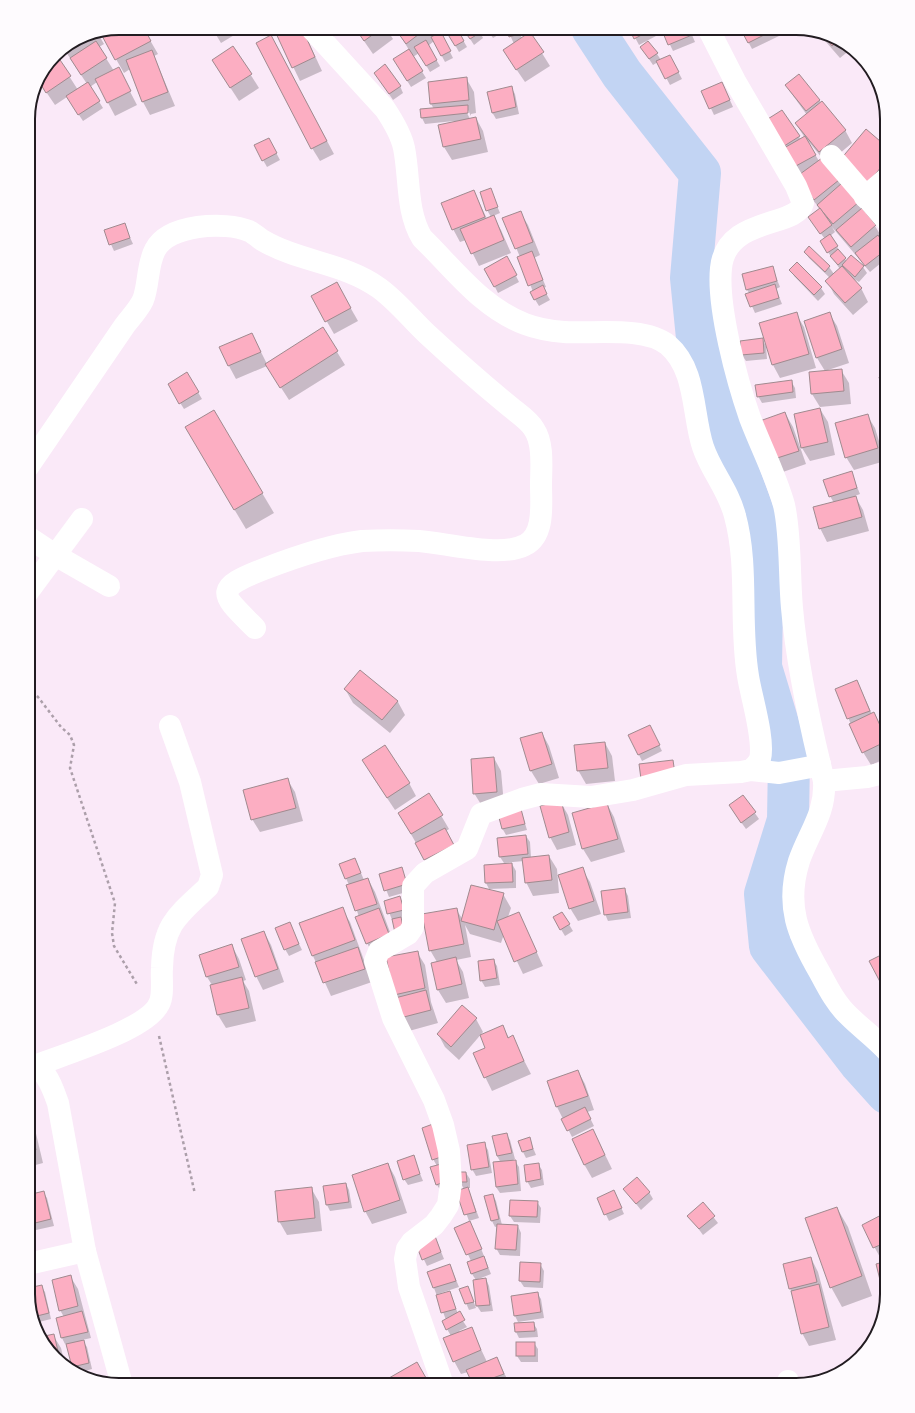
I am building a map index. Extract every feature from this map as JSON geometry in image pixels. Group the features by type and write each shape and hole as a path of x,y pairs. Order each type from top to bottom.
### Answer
{"street":[{"path":"317,35 385,109 390,117 404,148 412,210 416,228 422,238 485,301 512,318 544,330 565,332 624,333 653,337 668,345 675,352 688,375 698,434 712,468 730,499 739,535 745,656 759,733 761,754 757,765 751,770"},
{"path":"712,35 735,81 796,186 803,203 796,214 761,225 743,233 732,243 725,254 721,268 722,301 741,389 784,506 796,639 824,801 795,876 793,908 796,924 806,948 839,1005 848,1016 880,1045"},
{"path":"831,156 880,213"},
{"path":"865,197 880,184"},
{"path":"35,457 125,325 137,310 142,301 154,250 166,238 175,233 214,225 249,231 269,244 303,258 356,274 381,289 468,372 534,428 540,449 542,512 537,534 533,540 524,546 500,550 419,541 363,541 333,547 290,559 242,578 228,590 227,595 229,602 255,628"},
{"path":"35,582 82,519"},
{"path":"35,542 109,586"},
{"path":"35,1065 130,1029 154,1011 160,1004 162,953 166,933 172,922 208,887 212,875 190,782 170,726"},
{"path":"441,1378 409,1287 404,1259 412,1242 434,1225 448,1205 451,1183 449,1151 443,1125 434,1100 408,1050 394,1018 377,969 376,956 379,951 412,930 414,920 412,893 415,882 425,873 467,849 472,840 479,817 486,811 542,794 591,797 633,790 686,775 741,772 751,770 779,773 818,771 867,777 880,774"},
{"path":"35,1068 44,1073 58,1103 85,1251 120,1378"},
{"path":"35,1262 85,1251"}],"path":[{"path":"35,694 70,736 74,745 70,768 115,903 112,933 114,946 154,1011 195,1194"}],"building":[{"path":"114,35 148,35 151,41 115,60 103,37"},
{"path":"271,35 327,141 311,149 256,43"},
{"path":"277,35 305,35 315,57 292,68"},
{"path":"360,35 372,35 364,41"},
{"path":"400,35 418,35 406,44"},
{"path":"435,35 443,35 451,51 441,56 431,37"},
{"path":"448,35 461,35 464,41 455,46"},
{"path":"467,35 476,35 470,39"},
{"path":"526,35 532,35 544,52 516,70 503,50"},
{"path":"632,35 642,35 634,39"},
{"path":"664,35 692,35 668,45"},
{"path":"744,35 764,35 748,43"},
{"path":"426,40 437,60 426,66 414,47"},
{"path":"96,41 107,58 81,75 70,58"},
{"path":"648,41 658,53 649,59 640,47"},
{"path":"233,46 252,74 230,88 212,60"},
{"path":"409,49 423,71 407,81 393,59"},
{"path":"152,50 168,92 142,102 126,60"},
{"path":"670,55 679,72 665,79 656,61"},
{"path":"60,60 71,76 46,93 42,86 52,68"},
{"path":"385,64 401,86 389,94 374,73"},
{"path":"119,67 131,91 107,103 95,79"},
{"path":"799,74 820,100 806,111 785,85"},
{"path":"467,77 469,100 430,104 428,82"},
{"path":"88,82 100,101 78,115 66,96"},
{"path":"722,82 730,100 709,109 701,91"},
{"path":"512,86 516,107 492,113 487,92"},
{"path":"822,101 846,130 819,152 795,123"},
{"path":"468,105 468,113 421,118 420,109"},
{"path":"782,110 800,136 781,148 763,122"},
{"path":"476,117 481,139 443,147 438,125"},
{"path":"866,129 880,141 880,168 868,183 840,160"},
{"path":"805,136 816,155 794,167 784,148"},
{"path":"269,138 277,153 262,161 254,145"},
{"path":"822,158 839,180 814,200 796,177"},
{"path":"842,183 859,202 833,224 817,205"},
{"path":"491,188 498,207 486,211 480,192"},
{"path":"474,190 485,217 452,230 441,203"},
{"path":"820,208 832,225 820,234 808,217"},
{"path":"862,208 876,225 851,247 836,230"},
{"path":"521,211 533,242 515,249 502,218"},
{"path":"494,215 504,240 471,254 460,229"},
{"path":"125,223 130,238 109,245 104,230"},
{"path":"830,234 838,246 827,253 820,241"},
{"path":"878,235 880,238 880,254 865,266 855,253"},
{"path":"809,246 830,266 825,272 804,252"},
{"path":"838,249 846,258 838,265 830,256"},
{"path":"532,251 543,280 528,286 517,257"},
{"path":"851,255 864,266 855,277 842,265"},
{"path":"507,256 517,275 494,287 484,269"},
{"path":"797,262 822,287 814,295 789,270"},
{"path":"773,266 777,281 746,290 742,274"},
{"path":"842,266 862,288 845,303 825,281"},
{"path":"337,282 351,308 325,322 311,296"},
{"path":"775,284 779,298 750,307 745,294"},
{"path":"543,285 547,294 534,300 530,292"},
{"path":"797,312 809,354 772,365 759,323"},
{"path":"830,312 842,349 816,358 804,321"},
{"path":"323,327 338,351 280,388 265,364"},
{"path":"252,333 261,352 228,366 219,347"},
{"path":"763,338 764,353 741,355 740,341"},
{"path":"842,369 844,391 811,394 809,372"},
{"path":"187,372 199,392 179,404 168,384"},
{"path":"792,380 793,392 757,397 755,385"},
{"path":"820,408 828,442 801,448 794,414"},
{"path":"214,410 263,493 234,510 185,427"},
{"path":"785,412 799,451 771,460 757,422"},
{"path":"868,414 878,448 845,458 835,423"},
{"path":"852,471 857,488 829,497 823,480"},
{"path":"856,496 862,517 819,529 813,507"},
{"path":"360,670 398,701 382,720 344,689"},
{"path":"857,680 870,711 847,719 835,689"},
{"path":"874,712 880,725 880,744 862,753 849,724"},
{"path":"650,725 660,745 638,755 628,735"},
{"path":"542,732 552,764 530,771 520,738"},
{"path":"605,742 608,768 577,771 574,745"},
{"path":"385,745 410,783 387,798 362,760"},
{"path":"494,757 497,792 473,794 471,759"},
{"path":"673,760 675,774 641,779 639,764"},
{"path":"288,778 296,808 251,820 243,790"},
{"path":"429,793 443,815 411,834 398,813"},
{"path":"743,795 756,812 741,823 729,805"},
{"path":"561,800 569,832 549,838 540,806"},
{"path":"607,803 618,839 582,849 572,813"},
{"path":"521,809 525,824 502,829 498,814"},
{"path":"445,828 454,845 424,860 415,843"},
{"path":"526,835 528,854 499,857 497,838"},
{"path":"549,855 552,880 525,883 522,858"},
{"path":"355,858 361,873 345,879 339,864"},
{"path":"512,863 513,882 485,883 484,865"},
{"path":"402,867 407,884 384,891 379,874"},
{"path":"583,867 594,901 569,909 558,875"},
{"path":"368,878 377,904 355,911 346,885"},
{"path":"471,885 504,893 494,930 461,921"},
{"path":"625,888 628,912 604,915 601,891"},
{"path":"400,896 404,910 387,914 384,901"},
{"path":"343,907 355,940 312,956 299,923"},
{"path":"379,908 389,934 366,944 355,917"},
{"path":"457,908 464,944 429,951 422,914"},
{"path":"519,912 537,952 514,962 497,921"},
{"path":"562,912 570,924 560,930 553,917"},
{"path":"401,917 404,931 395,933 392,919"},
{"path":"290,922 299,944 284,950 275,928"},
{"path":"264,931 278,969 255,977 241,939"},
{"path":"232,944 239,967 206,977 199,955"},
{"path":"358,947 365,969 323,983 315,962"},
{"path":"418,951 425,988 394,995 386,957"},
{"path":"880,956 880,982 869,961"},
{"path":"456,957 462,984 437,990 431,963"},
{"path":"494,959 497,978 480,981 478,961"},
{"path":"242,977 249,1008 217,1015 210,985"},
{"path":"426,990 431,1010 400,1018 395,998"},
{"path":"462,1005 477,1018 451,1047 437,1034"},
{"path":"503,1025 508,1038 513,1035 524,1061 484,1078 473,1053 485,1048 480,1035"},
{"path":"578,1070 588,1096 556,1107 547,1081"},
{"path":"585,1107 591,1119 567,1131 561,1119"},
{"path":"433,1124 444,1156 432,1160 422,1128"},
{"path":"593,1129 605,1155 584,1165 572,1139"},
{"path":"507,1133 512,1153 497,1156 492,1136"},
{"path":"530,1137 533,1149 522,1152 518,1141"},
{"path":"485,1142 489,1167 471,1170 467,1145"},
{"path":"414,1155 420,1174 403,1180 397,1161"},
{"path":"516,1160 518,1184 496,1187 493,1162"},
{"path":"388,1163 400,1200 364,1212 352,1175"},
{"path":"539,1163 541,1179 526,1182 524,1165"},
{"path":"441,1164 447,1181 436,1185 430,1167"},
{"path":"458,1172 466,1172 467,1182 459,1182"},
{"path":"637,1177 650,1192 636,1204 623,1189"},
{"path":"346,1183 349,1202 326,1205 323,1186"},
{"path":"312,1187 315,1218 278,1222 275,1191"},
{"path":"468,1187 476,1212 464,1215 456,1191"},
{"path":"614,1190 622,1208 604,1215 597,1198"},
{"path":"44,1191 51,1219 35,1223 35,1193"},
{"path":"493,1194 499,1219 491,1221 484,1196"},
{"path":"510,1200 538,1201 537,1217 509,1216"},
{"path":"703,1202 715,1216 699,1229 687,1216"},
{"path":"837,1207 862,1276 830,1288 805,1218"},
{"path":"880,1216 880,1245 873,1248 862,1225"},
{"path":"470,1221 482,1249 466,1255 454,1228"},
{"path":"497,1224 518,1225 516,1250 495,1249"},
{"path":"435,1236 441,1252 422,1260 416,1244"},
{"path":"484,1256 488,1268 471,1274 467,1262"},
{"path":"811,1257 817,1282 789,1289 783,1264"},
{"path":"520,1262 541,1263 540,1282 519,1281"},
{"path":"880,1263 880,1280 876,1264"},
{"path":"450,1264 456,1281 433,1288 427,1272"},
{"path":"71,1275 78,1306 59,1311 52,1280"},
{"path":"486,1278 490,1305 476,1306 473,1280"},
{"path":"819,1284 829,1327 801,1334 791,1291"},
{"path":"42,1285 49,1313 38,1316 35,1286"},
{"path":"468,1286 474,1302 465,1304 459,1289"},
{"path":"450,1291 456,1309 441,1313 436,1295"},
{"path":"538,1292 541,1312 514,1316 511,1296"},
{"path":"82,1311 88,1332 61,1338 56,1318"},
{"path":"460,1311 465,1320 446,1330 442,1321"},
{"path":"534,1322 535,1331 515,1332 514,1323"},
{"path":"472,1327 481,1350 453,1362 443,1338"},
{"path":"54,1334 58,1351 52,1345 46,1336"},
{"path":"84,1340 89,1363 76,1366 71,1363 66,1344"},
{"path":"516,1342 535,1342 535,1356 516,1356"},
{"path":"497,1357 504,1374 493,1378 470,1378 466,1370"},
{"path":"417,1362 426,1378 389,1378"}],"waterway":[{"path":"597,35 622,74 700,173 691,278 697,338 726,438 763,539 761,667 789,760 788,820 765,894 770,946 860,1063 880,1085"}]}
